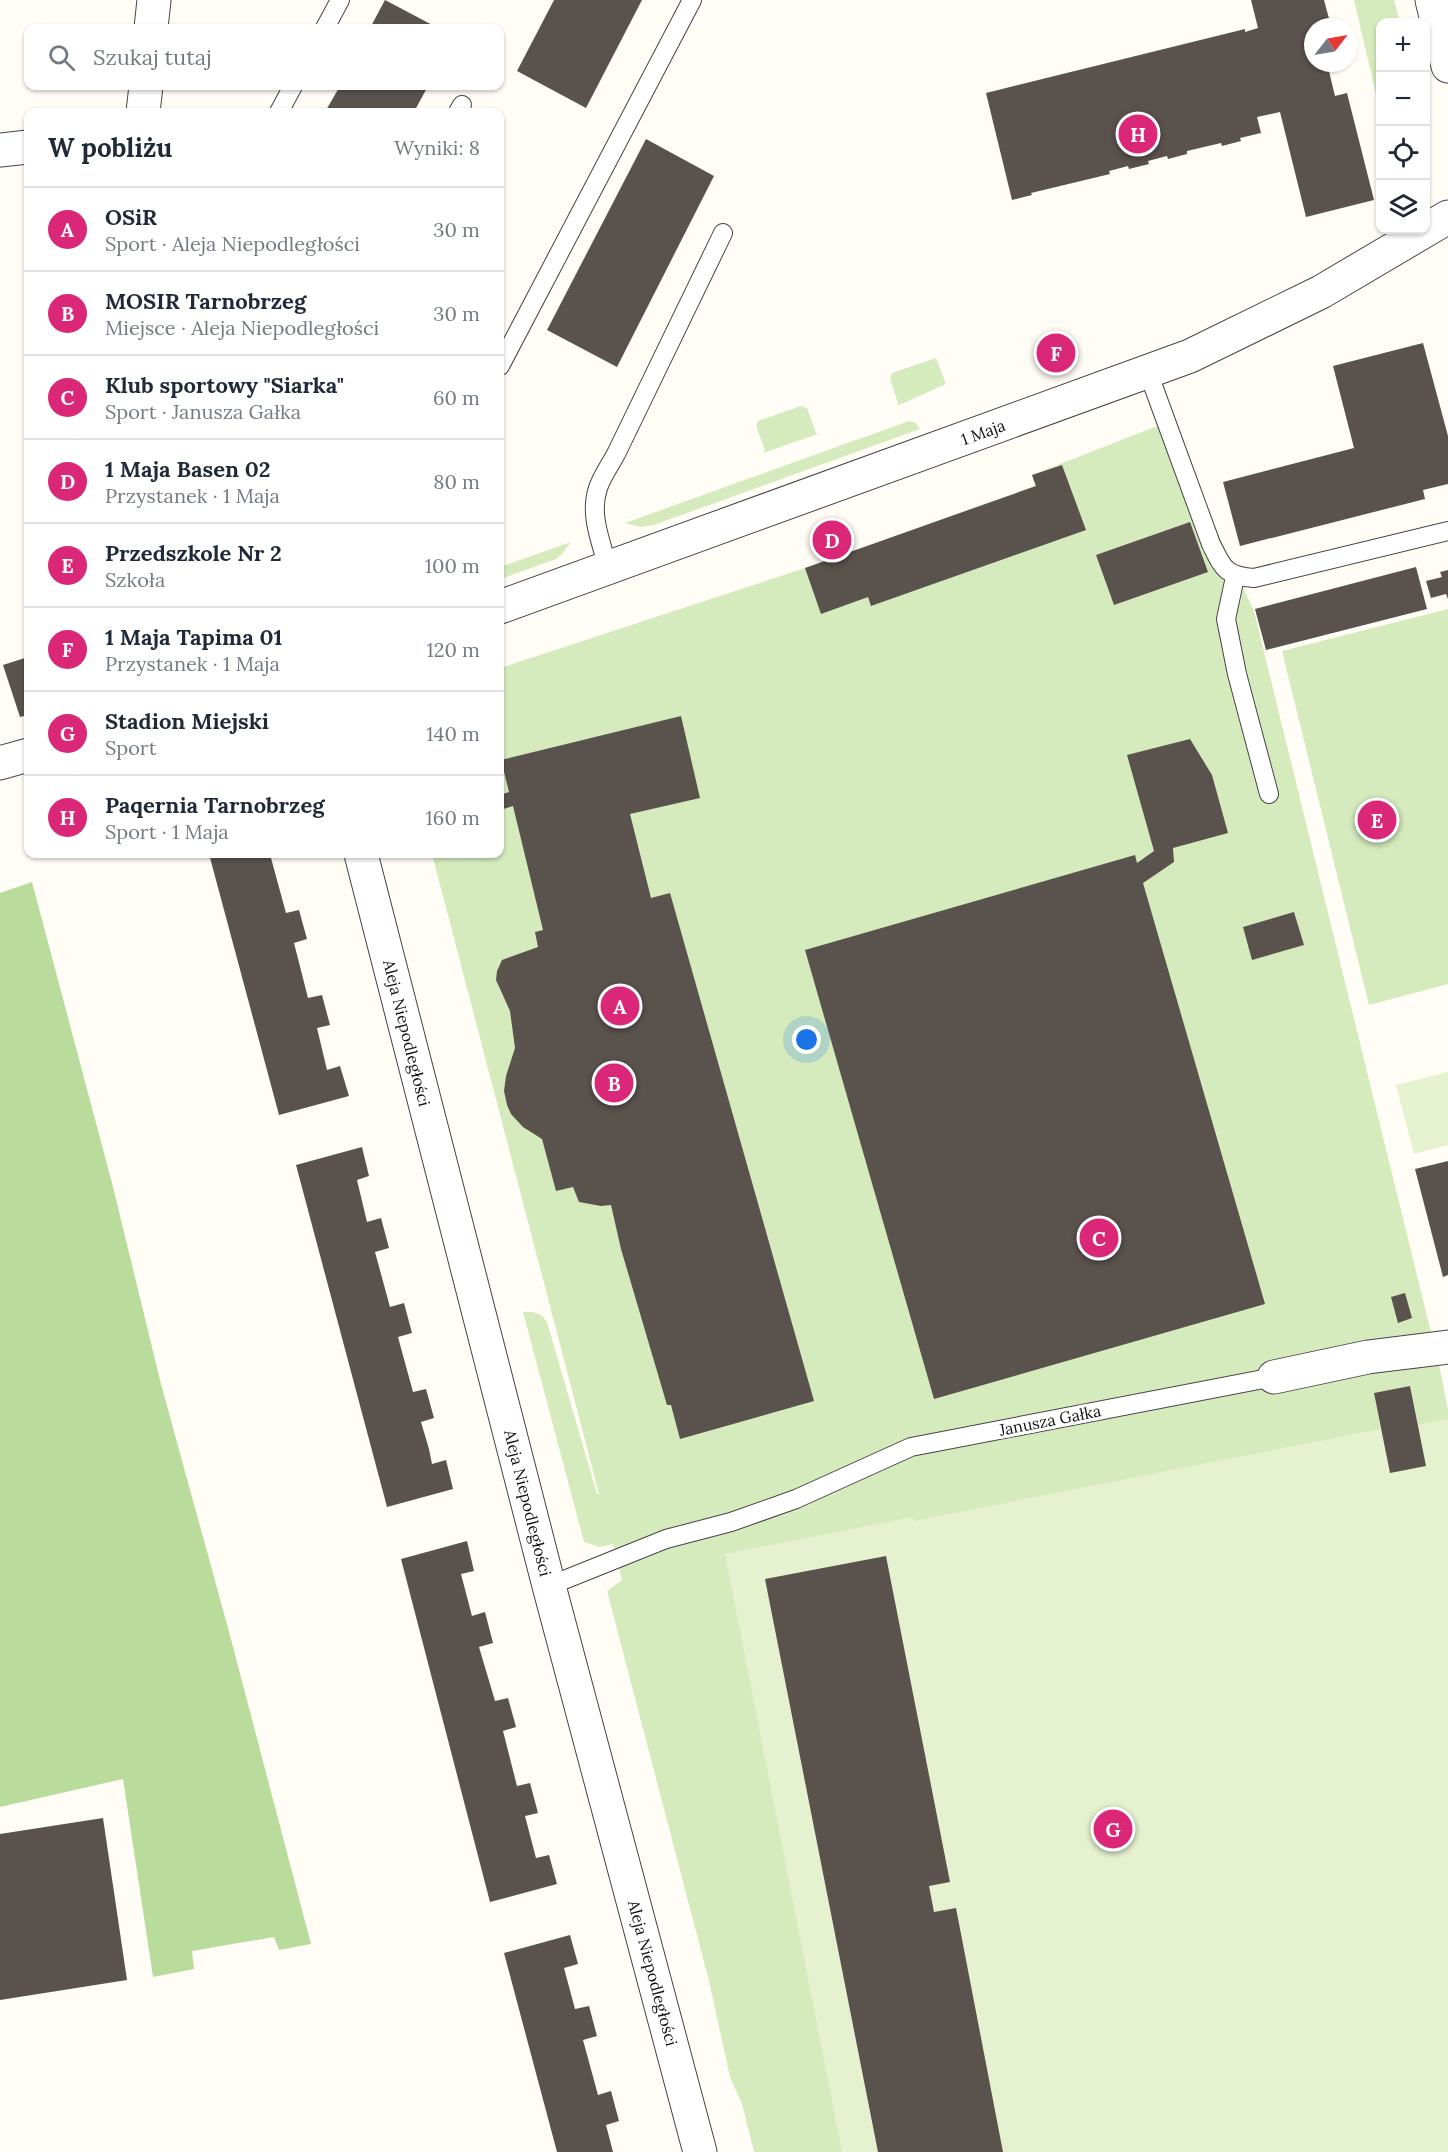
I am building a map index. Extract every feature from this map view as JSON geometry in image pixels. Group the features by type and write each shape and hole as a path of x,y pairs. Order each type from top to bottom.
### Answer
{"street":[{"path":"1432,0 1448,66"},
{"path":"143,108 146,90"},
{"path":"0,150 24,147"},
{"name":"1 Maja","path":"504,606 1200,352 1321,292 1448,216"},
{"path":"0,763 24,756"},
{"name":"Aleja Niepodległości","path":"362,858 549,1587 700,2152"},
{"name":"Janusza Gałka","path":"1274,1377 1368,1357 1448,1347"}],"lane":[{"path":"327,24 340,0"},
{"path":"504,358 692,0"},
{"path":"281,108 291,90"},
{"path":"608,568 596,523 594,503 599,485 723,233"},
{"path":"1148,372 1211,544 1221,565 1235,577 1254,578 1448,531"},
{"path":"1235,577 1226,620 1237,674 1269,794"},
{"name":"Janusza Gałka","path":"549,1587 666,1539 731,1522 796,1499 911,1447 1274,1377"}],"green space":[{"path":"1354,0 1394,0 1399,18 1376,18 1376,94"},
{"path":"936,358 946,384 897,406 890,379 892,373"},
{"path":"801,406 807,408 818,434 763,453 765,450 756,426 758,421"},
{"path":"1175,419 1210,516 1254,611 1440,1369 1448,1410 1448,2152 754,2152 742,2104 730,2077 709,1981 607,1591 622,1580 613,1544 599,1547 584,1542 523,1312 537,1313 547,1322 597,1494 599,1494 433,858 504,858 504,667 805,568 1035,486 1032,475"},
{"path":"909,421 916,423 920,429 654,525 641,527 625,523"},
{"path":"571,542 556,559 504,578 504,566"},
{"path":"1448,609 1448,984 1369,1005 1282,651"},
{"path":"32,882 113,1187 161,1384 311,1944 279,1950 274,1937 192,1951 194,1969 153,1977 123,1779 0,1807 0,893"},
{"path":"1448,1072 1448,1145 1414,1154 1396,1085"},
{"path":"1410,1386 1418,1425 1448,1419 1448,2152 842,2152 725,1554 913,1517 914,1521 1380,1429 1374,1393"}],"building":[{"path":"385,0 430,24 372,24"},
{"path":"554,0 642,0 586,108 517,71"},
{"path":"1251,0 1324,0 1329,18 1304,18 1304,72 1329,72 1335,96 1347,93 1374,200 1306,217 1280,112 1257,117 1261,133 1240,138 1241,141 1187,151 1187,154 1168,159 1167,156 1129,169 1128,166 1109,171 1110,174 1031,193 1032,195 1012,200 986,93 1245,29 1245,32 1258,28"},
{"path":"338,90 426,90 416,108 327,108"},
{"path":"646,139 714,176 617,367 547,330"},
{"path":"1423,343 1448,436 1448,484 1423,490 1425,499 1240,546 1223,482 1354,448 1333,366"},
{"path":"1062,465 1086,530 871,606 868,597 821,614 805,568 1036,486 1032,475"},
{"path":"1190,522 1208,572 1114,605 1096,555"},
{"path":"1416,567 1427,609 1266,650 1255,609"},
{"path":"1448,570 1448,599 1446,594 1431,598 1426,581 1442,577 1440,572"},
{"path":"24,658 24,716 20,717 3,665"},
{"path":"681,716 700,798 630,814 651,898 670,893 814,1401 680,1439 671,1405 667,1405 621,1249 611,1205 601,1206 579,1202 573,1187 556,1191 542,1139 523,1127 511,1114 504,1091 515,1048 510,1011 496,980 497,971 502,960 538,947 535,932 543,930 513,806 504,809 504,794 509,792 504,772 504,759"},
{"path":"1190,739 1212,775 1228,833 1173,848 1174,862 1143,883 1265,1304 934,1399 805,950 1135,855 1137,863 1154,851 1127,755"},
{"path":"210,858 271,858 286,913 299,910 307,939 294,943 308,998 322,995 330,1025 317,1028 327,1070 340,1066 349,1096 279,1115"},
{"path":"1294,912 1304,945 1252,960 1243,927"},
{"path":"362,1147 369,1176 357,1180 367,1222 381,1218 389,1248 375,1252 390,1307 404,1303 412,1333 398,1337 413,1392 426,1389 434,1418 421,1422 432,1464 446,1460 453,1489 387,1507 296,1165"},
{"path":"1448,1161 1448,1275 1443,1277 1415,1169"},
{"path":"1405,1293 1412,1318 1398,1323 1391,1297"},
{"path":"1410,1386 1426,1466 1390,1473 1374,1393"},
{"path":"467,1541 474,1571 461,1574 472,1616 485,1612 493,1643 479,1647 495,1701 508,1698 516,1727 503,1731 517,1786 530,1783 538,1813 525,1816 536,1858 549,1855 557,1884 490,1902 401,1559"},
{"path":"886,1556 950,1882 929,1886 934,1912 956,1908 1003,2152 878,2152 765,1579"},
{"path":"103,1818 127,1980 0,2000 0,1834"},
{"path":"570,1935 578,1964 564,1968 575,2009 589,2006 597,2036 583,2040 598,2095 611,2091 619,2121 606,2125 613,2152 557,2152 504,1953"}],"place":[{"name":"Paqernia Tarnobrzeg","path":"1138,134"},
{"name":"1 Maja Tapima 01","path":"1056,353"},
{"name":"1 Maja Basen 02","path":"832,540"},
{"name":"Przedszkole Nr 2","path":"1377,820"},
{"name":"OSiR","path":"620,1006"},
{"name":"MOSIR Tarnobrzeg","path":"614,1083"},
{"name":"Klub sportowy \"Siarka\"","path":"1099,1238"},
{"name":"Stadion Miejski","path":"1113,1829"}]}
